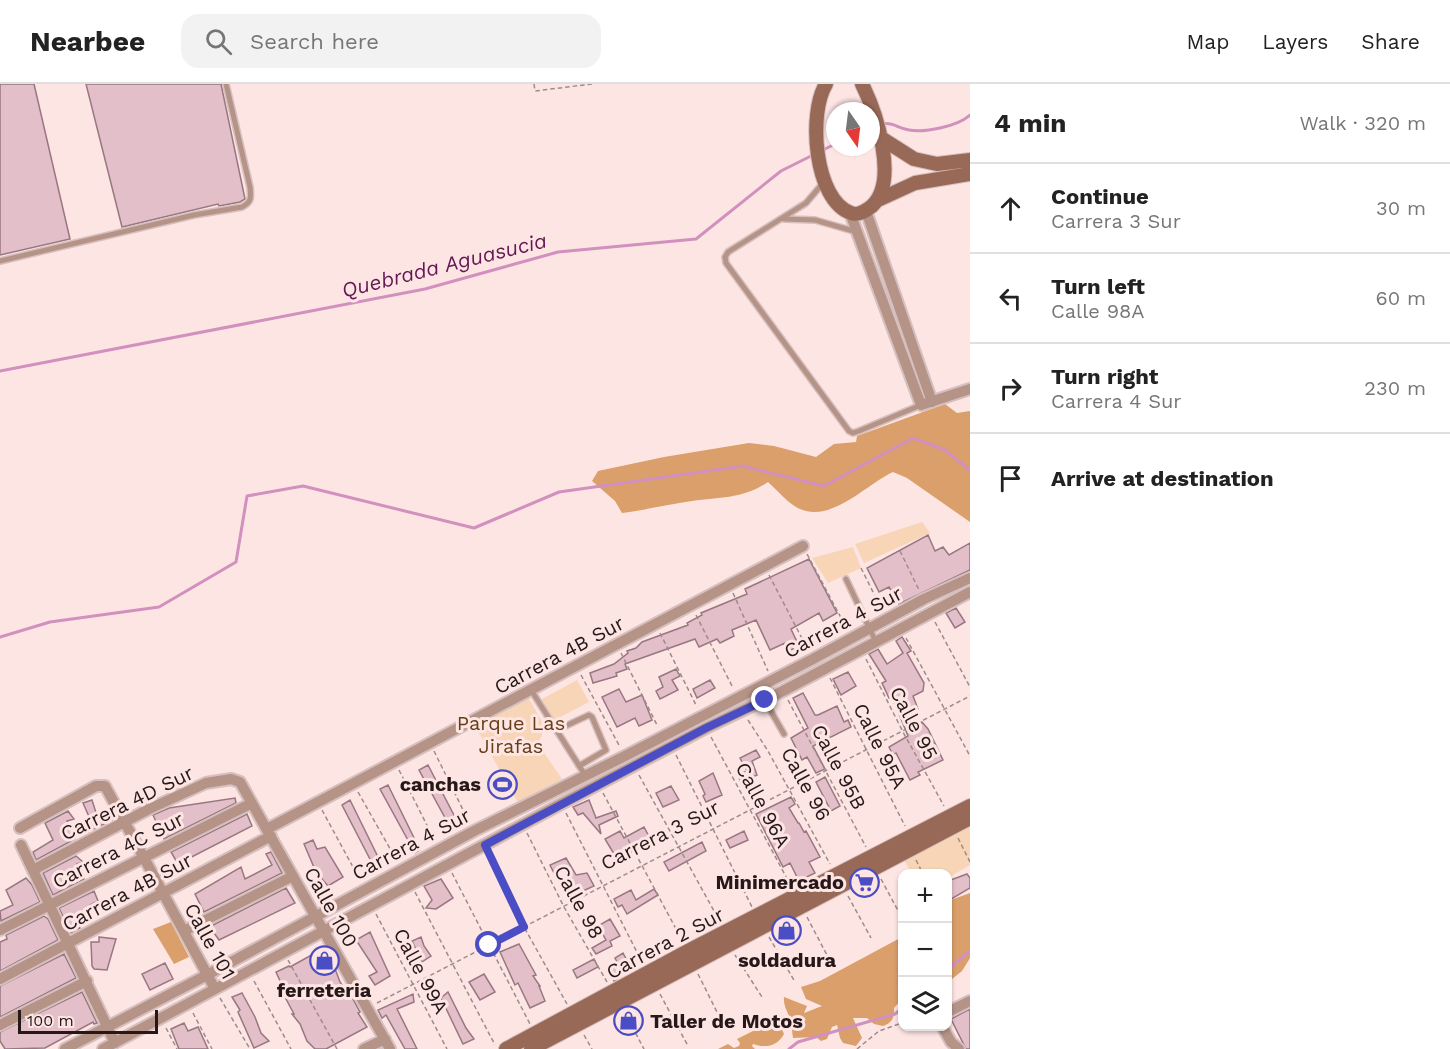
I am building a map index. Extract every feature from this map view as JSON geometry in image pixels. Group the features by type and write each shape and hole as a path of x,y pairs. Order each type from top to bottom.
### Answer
{"street":[{"path":"826,84 821,92 816,116 817,150 820,166 830,192 850,213 866,211 878,200 915,183 970,174"},
{"path":"862,84 876,116 881,137 884,170 878,200"},
{"path":"881,137 914,159 938,164 970,160"},
{"path":"866,211 932,402"},
{"path":"850,213 921,405 970,389"},
{"name":"Carrera 4B Sur","path":"0,979 163,893 318,803 803,546"},
{"name":"Carrera 4 Sur","path":"64,1049 402,870 582,770 625,756 924,599 970,578"},
{"name":"Carrera 4 Sur","path":"103,1049 411,883 970,592"},
{"name":"Carrera 4D Sur","path":"33,870 149,809 206,783 231,779 240,782"},
{"name":"Calle 100","path":"240,782 388,1044"},
{"name":"Calle 101","path":"20,828 96,786 105,786 215,989"},
{"name":"Carrera 4C Sur","path":"0,930 252,802"},
{"name":"Carrera 2 Sur","path":"531,1049 575,1019 910,842 970,806"},
{"name":"Carrera 2 Sur","path":"910,842 970,818"},
{"path":"21,845 115,1042"},
{"path":"184,931 293,876"},
{"path":"0,1025 87,981"},
{"path":"952,1010 970,1001"},
{"name":"Carrera 2 Sur","path":"506,1049 535,1034 575,1019"},
{"path":"945,1031 955,1047"},
{"path":"364,1049 388,1044"}],"lane":[{"path":"0,261 248,204 251,199 250,187 226,84"},
{"path":"825,180 806,203 728,252 725,257 726,263 844,426 853,433 921,405"},
{"path":"783,219 815,220 857,232"},
{"path":"846,579 876,642"},
{"path":"757,687 784,734"},
{"path":"531,690 582,770 606,750 592,717 589,715 557,730"}],"path":[{"path":"534,84 535,91 592,84"},
{"path":"803,546 852,638"},
{"path":"900,551 924,599"},
{"path":"765,566 813,659"},
{"path":"861,568 886,619"},
{"path":"729,585 772,680"},
{"path":"691,606 738,697"},
{"path":"930,613 970,687"},
{"path":"655,625 702,715"},
{"path":"901,629 970,756"},
{"path":"617,645 663,735"},
{"name":"Calle 95","path":"862,650 903,732 945,807"},
{"path":"577,666 625,756"},
{"name":"Calle 95A","path":"825,669 867,750 921,869"},
{"name":"Calle 95B","path":"783,691 879,858 898,906"},
{"name":"Carrera 3 Sur","path":"368,1008 970,696"},
{"name":"Calle 96","path":"743,711 768,751 871,938"},
{"name":"Calle 96A","path":"706,728 830,959"},
{"path":"430,744 474,831"},
{"path":"672,746 759,921 795,981"},
{"path":"395,762 439,849"},
{"path":"634,766 727,938 762,997"},
{"path":"354,784 402,870"},
{"path":"599,784 643,864 721,1020"},
{"path":"318,803 364,889"},
{"path":"561,804 688,1046"},
{"name":"Calle 98","path":"523,825 564,906 644,1049"},
{"path":"952,827 970,862"},
{"path":"485,845 524,927 592,1049"},
{"path":"448,865 535,1034"},
{"path":"411,883 497,1049"},
{"name":"Calle 99A","path":"371,905 447,1049"},
{"path":"284,952 337,1049"},
{"path":"248,972 291,1049"},
{"name":"Calle 101","path":"215,989 250,1049"},
{"path":"188,1004 212,1049"},
{"path":"161,1018 177,1049"},
{"path":"857,1049 879,1031 898,1025"}],"green space":[{"path":"922,522 930,533 864,563 855,544"},
{"path":"853,547 861,568 828,583 812,558"},
{"path":"577,680 589,702 553,721 542,699"},
{"name":"Parque Las Jirafas","path":"527,695 545,727 538,744 562,779 518,803 474,724"},
{"path":"970,820 970,865 952,876 952,869 909,869 901,854"}],"shaded area":[{"path":"945,404 957,413 970,411 970,522 907,478 893,472 846,502 821,511 808,511 796,507 768,482 750,492 732,496 622,513 615,501 592,481 598,471 749,443 774,446 816,457 834,444 856,442 857,436"},
{"path":"970,893 970,958 962,971 952,979 952,923 952,900"},
{"path":"171,922 189,957 174,964 153,929"},
{"path":"898,939 898,1004 894,1008 893,1017 883,1026 874,1024 867,1018 853,1018 862,1038 856,1046 843,1043 837,1025 832,1027 827,1039 821,1041 816,1037 793,1038 784,997 807,1006 804,1013 822,1006 806,999 801,987 820,981"},
{"path":"770,1018 777,1018 784,1034 778,1042 766,1046 753,1044 755,1049 718,1049 728,1044 734,1048 739,1046 737,1039 763,1026"}],"building":[{"path":"0,84 34,84 70,239 0,255"},
{"path":"86,84 221,84 245,199 240,202 219,206 218,204 122,227"},
{"path":"928,535 935,551 943,547 949,555 970,543 970,570 899,604 889,587 879,592 867,568"},
{"path":"809,559 837,613 823,621 819,613 791,629 799,646 789,651 785,643 770,650 756,620 732,630 734,636 720,643 717,639 699,647 695,639 625,664 627,669 616,673 617,676 593,683 590,673 614,664 628,653 627,651 636,648 642,642 688,625 687,623 702,615 701,613 747,594 745,589"},
{"path":"956,608 965,622 955,628 946,613"},
{"path":"902,637 911,651 907,653 924,683 923,691 913,696 918,709 908,713 914,727 922,722 928,729 943,760 918,772 920,775 910,780 896,753 893,755 889,747 908,736 892,697 889,698 882,683 886,681 869,654 878,649 887,664 903,653 896,641"},
{"path":"676,669 680,676 672,680 678,690 660,699 656,691 663,687 659,677"},
{"path":"848,672 856,686 841,695 833,679"},
{"path":"710,680 715,688 697,698 693,689"},
{"path":"619,689 626,702 642,695 652,720 639,726 635,718 617,727 602,697"},
{"path":"803,693 815,715 837,706 844,722 848,720 851,727 813,746 825,769 816,773 807,757 802,760 791,738 808,728 793,698"},
{"path":"756,750 760,757 752,761 757,775 741,782 738,775 747,771 740,758"},
{"path":"428,765 457,821 449,825 419,770"},
{"path":"713,773 722,795 706,802 699,781"},
{"path":"825,777 840,806 831,811 816,782"},
{"path":"388,785 420,850 415,853 380,789"},
{"path":"671,786 679,800 663,807 656,793"},
{"path":"791,797 795,804 789,808 804,832 806,831 820,857 809,862 815,873 799,881 790,863 783,867 756,814"},
{"path":"235,798 236,803 164,839 153,815 169,808"},
{"path":"92,800 97,816 109,809 114,819 88,832 84,821 90,819 83,803"},
{"path":"350,800 379,859 372,863 342,805"},
{"path":"589,800 596,818 616,811 618,816 599,825 601,834 583,813 578,815 573,807"},
{"path":"68,811 74,819 67,821 75,839 36,860 33,852 53,840 45,823"},
{"path":"247,814 252,826 178,864 171,852"},
{"path":"644,827 652,842 617,859 605,839 620,831 624,838"},
{"path":"744,831 748,840 730,848 726,840"},
{"path":"313,840 317,849 325,847 343,877 328,886 316,872 304,844"},
{"path":"702,842 706,851 669,871 664,862"},
{"path":"271,852 282,873 204,912 195,894 241,867 245,879 272,865 266,854"},
{"path":"76,856 83,862 77,864 84,879 53,895 43,873"},
{"path":"566,858 576,875 587,873 594,886 572,896 565,886 572,881 563,868 554,873 550,865"},
{"path":"967,874 970,878 970,888 952,899 952,880"},
{"path":"26,878 40,902 1,921 0,911 13,905 6,890"},
{"path":"441,879 453,898 436,909 426,908 432,900 424,886"},
{"path":"286,888 295,903 219,940 212,930 211,926"},
{"path":"654,889 658,895 627,914 622,905 618,907 614,899 631,890 636,900"},
{"path":"94,891 98,901 90,905 93,910 74,918 80,928 71,933 59,908"},
{"path":"44,916 48,919 58,940 0,971 0,942 7,939 6,935"},
{"path":"610,919 620,936 610,941 612,946 596,954 592,948 606,940 598,926"},
{"path":"370,932 390,976 375,985 369,976 377,972 356,940"},
{"path":"99,937 116,939 107,970 94,969 92,966 91,942 99,942"},
{"path":"421,937 431,956 422,962 412,941"},
{"path":"519,944 536,975 533,976 540,986 545,1001 530,1008 518,983 515,985 500,952"},
{"path":"324,948 340,982 346,991 348,990 367,1027 326,1049 315,1049 307,1041 300,1024 292,1014 294,1014 278,984 281,983 276,972"},
{"path":"623,953 631,968 620,974 621,977 614,981 607,966 617,962 615,958"},
{"path":"64,954 76,978 0,1017 0,986"},
{"path":"594,959 598,967 577,978 573,970"},
{"path":"165,963 173,979 150,990 142,974"},
{"path":"484,974 495,992 480,1000 469,982"},
{"path":"82,992 97,1023 93,1022 45,1048 5,1049 0,1041 0,1032"},
{"path":"448,992 474,1039 463,1044 441,998"},
{"path":"242,993 261,1033 269,1041 254,1048 238,1012 240,1010 232,997"},
{"path":"413,994 414,1002 397,1009 417,1049 405,1049 386,1015 382,1018 378,1010"},
{"path":"970,1009 970,1049 966,1049 952,1018"},
{"path":"184,1023 188,1031 198,1027 208,1049 179,1049 171,1029"}],"waterway":[{"name":"Quebrada Aguasucia","path":"881,124 892,124 916,131 941,128 970,115"},
{"name":"Quebrada Aguasucia","path":"821,151 826,148"},
{"name":"Quebrada Aguasucia","path":"0,371 425,289 558,252 696,239 781,171 815,154"},
{"path":"0,637 50,622 159,607 236,562 247,496 303,486 474,528 559,492 743,466 824,486 913,438 945,450 970,470"},
{"path":"952,966 970,951"},
{"path":"789,1049 798,1042 898,1011"}],"place":[{"name":"canchas","path":"502,784"},
{"name":"Minimercado","path":"865,882"},
{"name":"soldadura","path":"787,930"},
{"name":"ferreteria","path":"324,960"},
{"name":"Taller de Motos","path":"629,1021"}],"route":[{"path":"489,945 524,927 485,845 706,728 765,700"}]}
